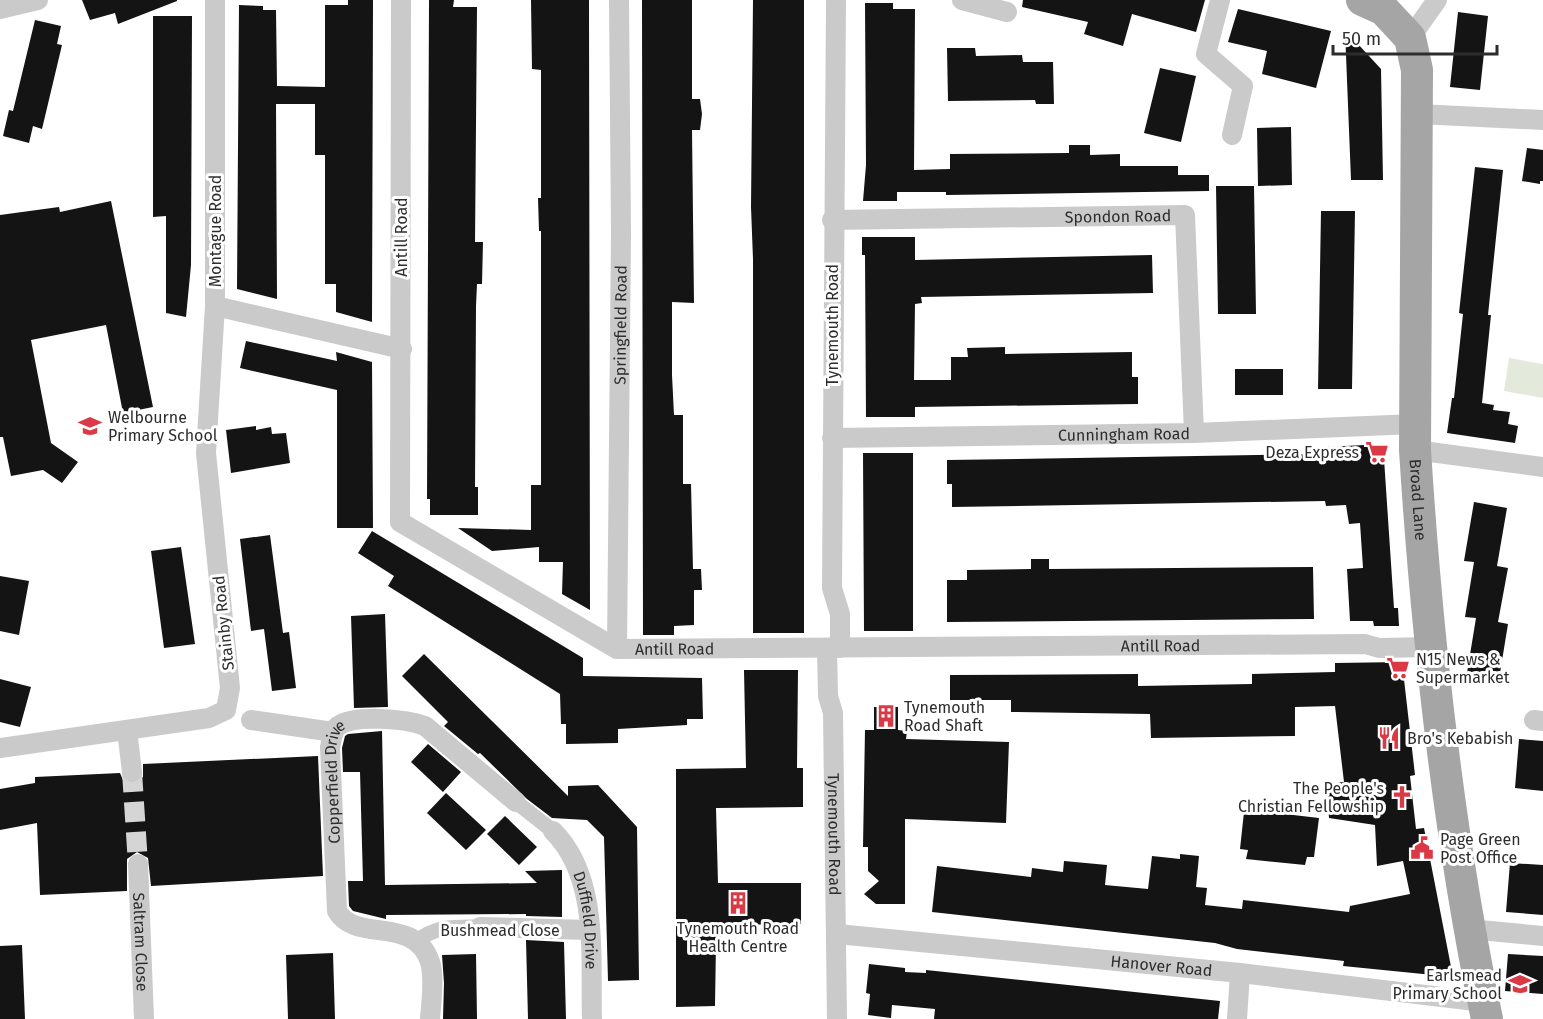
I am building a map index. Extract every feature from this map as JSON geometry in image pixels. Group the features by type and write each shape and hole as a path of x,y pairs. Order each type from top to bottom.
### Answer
{"main road":[{"path":"1362,0 1384,10 1410,38"},
{"name":"Broad Lane","path":"1410,38 1416,70 1418,114 1415,437 1432,647 1449,791 1469,929 1486,1010"}],"street":[{"path":"0,9 38,0"},
{"name":"Montague Road","path":"215,0 214,306 402,349"},
{"name":"Antill Road","path":"402,0 400,522 617,649 1365,644 1379,648 1432,647"},
{"name":"Springfield Road","path":"617,649 621,233 619,0"},
{"name":"Tynemouth Road","path":"836,0 832,220 833,597 840,614 828,696 833,713 837,1019"},
{"path":"962,0 1007,12"},
{"path":"1220,0 1206,54 1243,86 1232,135"},
{"path":"1410,38 1437,0"},
{"path":"1418,114 1543,120"},
{"name":"Spondon Road","path":"832,220 1185,215 1194,433"},
{"name":"Stainby Road","path":"214,306 206,453 230,688 238,715"},
{"name":"Cunningham Road","path":"832,438 1194,433 1415,437 1438,451 1543,467"},
{"path":"0,748 238,715 333,732"},
{"name":"Copperfield Drive","path":"416,942 402,933 357,927 344,922 337,911 330,747 333,732 349,722 401,718 413,721 425,726 516,802"},
{"path":"127,730 132,772"},
{"path":"516,802 554,831"},
{"name":"Duffield Drive","path":"554,831 565,842 582,876 589,930 592,1019"},
{"name":"Saltram Close","path":"138,864 144,1019"},
{"name":"Bushmead Close","path":"416,942 427,932 443,927 589,930"},
{"path":"1469,929 1543,936"},
{"name":"Hanover Road","path":"837,934 1240,973 1424,996 1486,1010"},
{"path":"416,942 431,963 430,1019"},
{"path":"1237,1019 1240,973"}],"shaded area":[{"path":"1509,358 1543,364 1543,398 1504,391"}],"building":[{"path":"82,0 177,1 118,24 115,13 90,20"},
{"path":"348,0 373,0 372,322 336,312 336,284 325,284 325,155 315,155 315,104 276,104 277,299 237,289 239,5 263,6 263,10 276,10 277,86 325,87 325,5 348,5"},
{"path":"429,0 454,0 453,7 477,7 475,242 483,242 482,284 477,284 476,306 475,487 478,487 478,515 430,515 430,499 427,499"},
{"path":"531,0 589,0 590,610 562,594 563,562 539,562 539,547 492,551 458,528 531,530 531,485 541,485 541,231 539,231 538,198 541,198 541,70 532,69"},
{"path":"642,0 692,0 692,99 700,99 702,114 700,130 692,130 694,303 672,302 672,375 674,415 683,415 683,484 691,484 693,569 701,569 702,590 694,590 694,625 674,626 674,635 643,635"},
{"path":"753,0 804,0 804,633 753,633 751,207"},
{"path":"1023,0 1205,0 1196,32 1132,14 1123,46 1084,34 1088,22 1022,7"},
{"path":"865,3 893,3 893,9 915,9 914,170 950,169 950,154 1069,153 1069,145 1090,145 1090,155 1120,154 1120,166 1178,166 1178,175 1209,175 1209,191 946,195 946,192 897,192 897,201 863,201 866,165"},
{"path":"1238,9 1331,31 1316,88 1262,74 1267,51 1228,42"},
{"path":"1458,12 1488,16 1480,90 1450,87"},
{"path":"153,16 192,16 191,265 186,317 166,313 166,216 153,217"},
{"path":"35,20 61,26 57,44 62,45 42,129 33,126 29,143 3,136 9,110 13,111"},
{"path":"1345,30 1381,69 1383,180 1351,180"},
{"path":"947,48 975,48 976,56 1022,55 1023,62 1053,62 1054,104 1036,104 1035,100 948,101"},
{"path":"1160,68 1196,76 1181,142 1144,133"},
{"path":"1291,127 1292,185 1258,186 1257,128"},
{"path":"1527,148 1543,150 1543,181 1540,181 1540,184 1522,181"},
{"path":"1475,167 1503,170 1488,315 1491,315 1482,403 1494,405 1493,410 1510,412 1508,424 1518,426 1515,443 1447,433 1452,398 1454,398 1463,314 1459,313"},
{"path":"1216,186 1254,186 1256,314 1218,314"},
{"path":"111,201 153,407 123,413 106,325 31,340 51,443 78,462 62,483 43,470 11,476 3,437 0,437 0,215 59,207 60,212"},
{"path":"1321,211 1355,211 1352,389 1318,389"},
{"path":"862,237 915,237 915,260 1152,255 1153,293 921,297 922,303 915,304 914,380 951,380 951,357 968,357 967,348 1005,347 1005,354 1132,352 1132,377 1138,377 1138,404 915,407 915,417 866,417 865,255 862,255"},
{"path":"246,341 337,361 336,352 372,362 373,528 337,528 337,390 240,368"},
{"path":"1235,369 1283,369 1283,395 1235,395"},
{"path":"256,426 256,430 271,427 272,434 286,433 290,463 231,473 226,430"},
{"path":"1383,444 1394,608 1398,608 1399,626 1374,626 1373,621 1350,621 1347,569 1363,568 1360,523 1349,524 1346,505 1326,506 1325,501 952,507 952,484 947,484 947,460 1327,454 1327,447"},
{"path":"863,453 913,453 913,631 864,631"},
{"path":"1474,502 1507,508 1497,566 1508,568 1498,622 1508,624 1499,679 1467,673 1476,618 1465,617 1474,562 1464,561"},
{"path":"372,531 583,658 583,676 702,678 703,719 687,719 687,725 618,729 618,743 566,744 566,724 561,724 560,694 388,586 394,576 358,553"},
{"path":"270,535 283,633 289,632 296,688 272,691 264,629 251,631 240,539"},
{"path":"181,547 195,644 164,648 151,551"},
{"path":"1031,559 1049,559 1049,569 1313,567 1314,619 947,622 947,580 967,580 967,570 1031,569"},
{"path":"0,576 29,581 19,635 0,631"},
{"path":"385,614 388,707 354,708 351,616"},
{"path":"424,654 568,796 568,786 598,785 637,827 639,980 608,981 604,837 587,820 552,818 527,799 480,753 478,754 444,726 448,722 402,676"},
{"path":"1402,662 1415,775 1410,776 1416,829 1424,828 1453,977 1343,966 1344,961 1237,949 1215,943 932,912 937,866 1031,877 1032,868 1063,872 1064,861 1107,865 1105,885 1148,889 1152,856 1180,859 1180,854 1199,856 1196,887 1207,888 1205,905 1242,909 1243,900 1349,912 1350,906 1410,894 1403,861 1377,866 1375,825 1329,818 1326,784 1344,782 1335,706 1295,707 1295,736 1151,738 1150,714 1011,712 1011,700 950,700 950,675 1138,674 1138,686 1252,684 1252,674 1335,672 1335,663"},
{"name":"Tynemouth Road Health Centre","path":"744,670 798,670 797,768 803,768 803,807 716,808 718,883 801,883 801,924 734,925 716,942 715,1006 676,1007 676,769 746,768"},
{"path":"0,679 31,687 20,727 0,722"},
{"path":"874,707 898,707 898,730 907,731 906,739 1009,742 1006,823 905,819 905,904 876,904 864,894 879,881 868,871 868,847 863,847 865,730 874,730"},
{"path":"382,731 385,885 537,883 525,871 562,870 562,917 526,916 526,914 386,915 386,919 353,911 349,906 348,881 363,881 360,772 343,772 342,748 345,736 348,734"},
{"path":"1519,739 1543,741 1543,791 1515,788"},
{"path":"428,744 461,772 443,792 411,762"},
{"path":"318,756 323,876 151,886 148,858 137,852 127,859 127,891 40,895 37,823 0,830 0,789 35,783 35,777 120,773 123,780 133,784 143,777 143,764"},
{"path":"446,793 486,830 466,850 427,813"},
{"path":"1252,810 1319,818 1314,857 1307,857 1305,865 1246,859 1248,850 1240,849 1244,812 1251,813"},
{"path":"505,816 537,847 519,865 487,834"},
{"path":"1510,863 1543,865 1543,915 1506,912"},
{"path":"526,940 564,942 566,1019 528,1019"},
{"path":"22,945 25,1019 0,1019 0,946"},
{"path":"333,953 335,1019 288,1019 286,955"},
{"path":"476,954 477,1019 443,1019 442,955"},
{"path":"1508,954 1543,956 1543,994 1505,991"},
{"path":"869,964 905,968 905,972 926,973 926,970 1220,1001 1218,1019 934,1019 935,1009 892,1005 891,1018 868,1015 870,994 866,993"}],"tunnel":[{"path":"132,772 138,864"}],"place":[{"name":"Welbourne Primary School","path":"90,426"},
{"name":"Deza Express","path":"1377,452"},
{"name":"N15 News & Supermarket","path":"1398,668"},
{"name":"Tynemouth Road Shaft","path":"886,716"},
{"name":"Bro's Kebabish","path":"1389,738"},
{"name":"The People's Christian Fellowship","path":"1402,797"},
{"name":"Page Green Post Office","path":"1422,848"},
{"name":"Tynemouth Road Health Centre","path":"738,903"},
{"name":"Earlsmead Primary School","path":"1520,984"}]}
